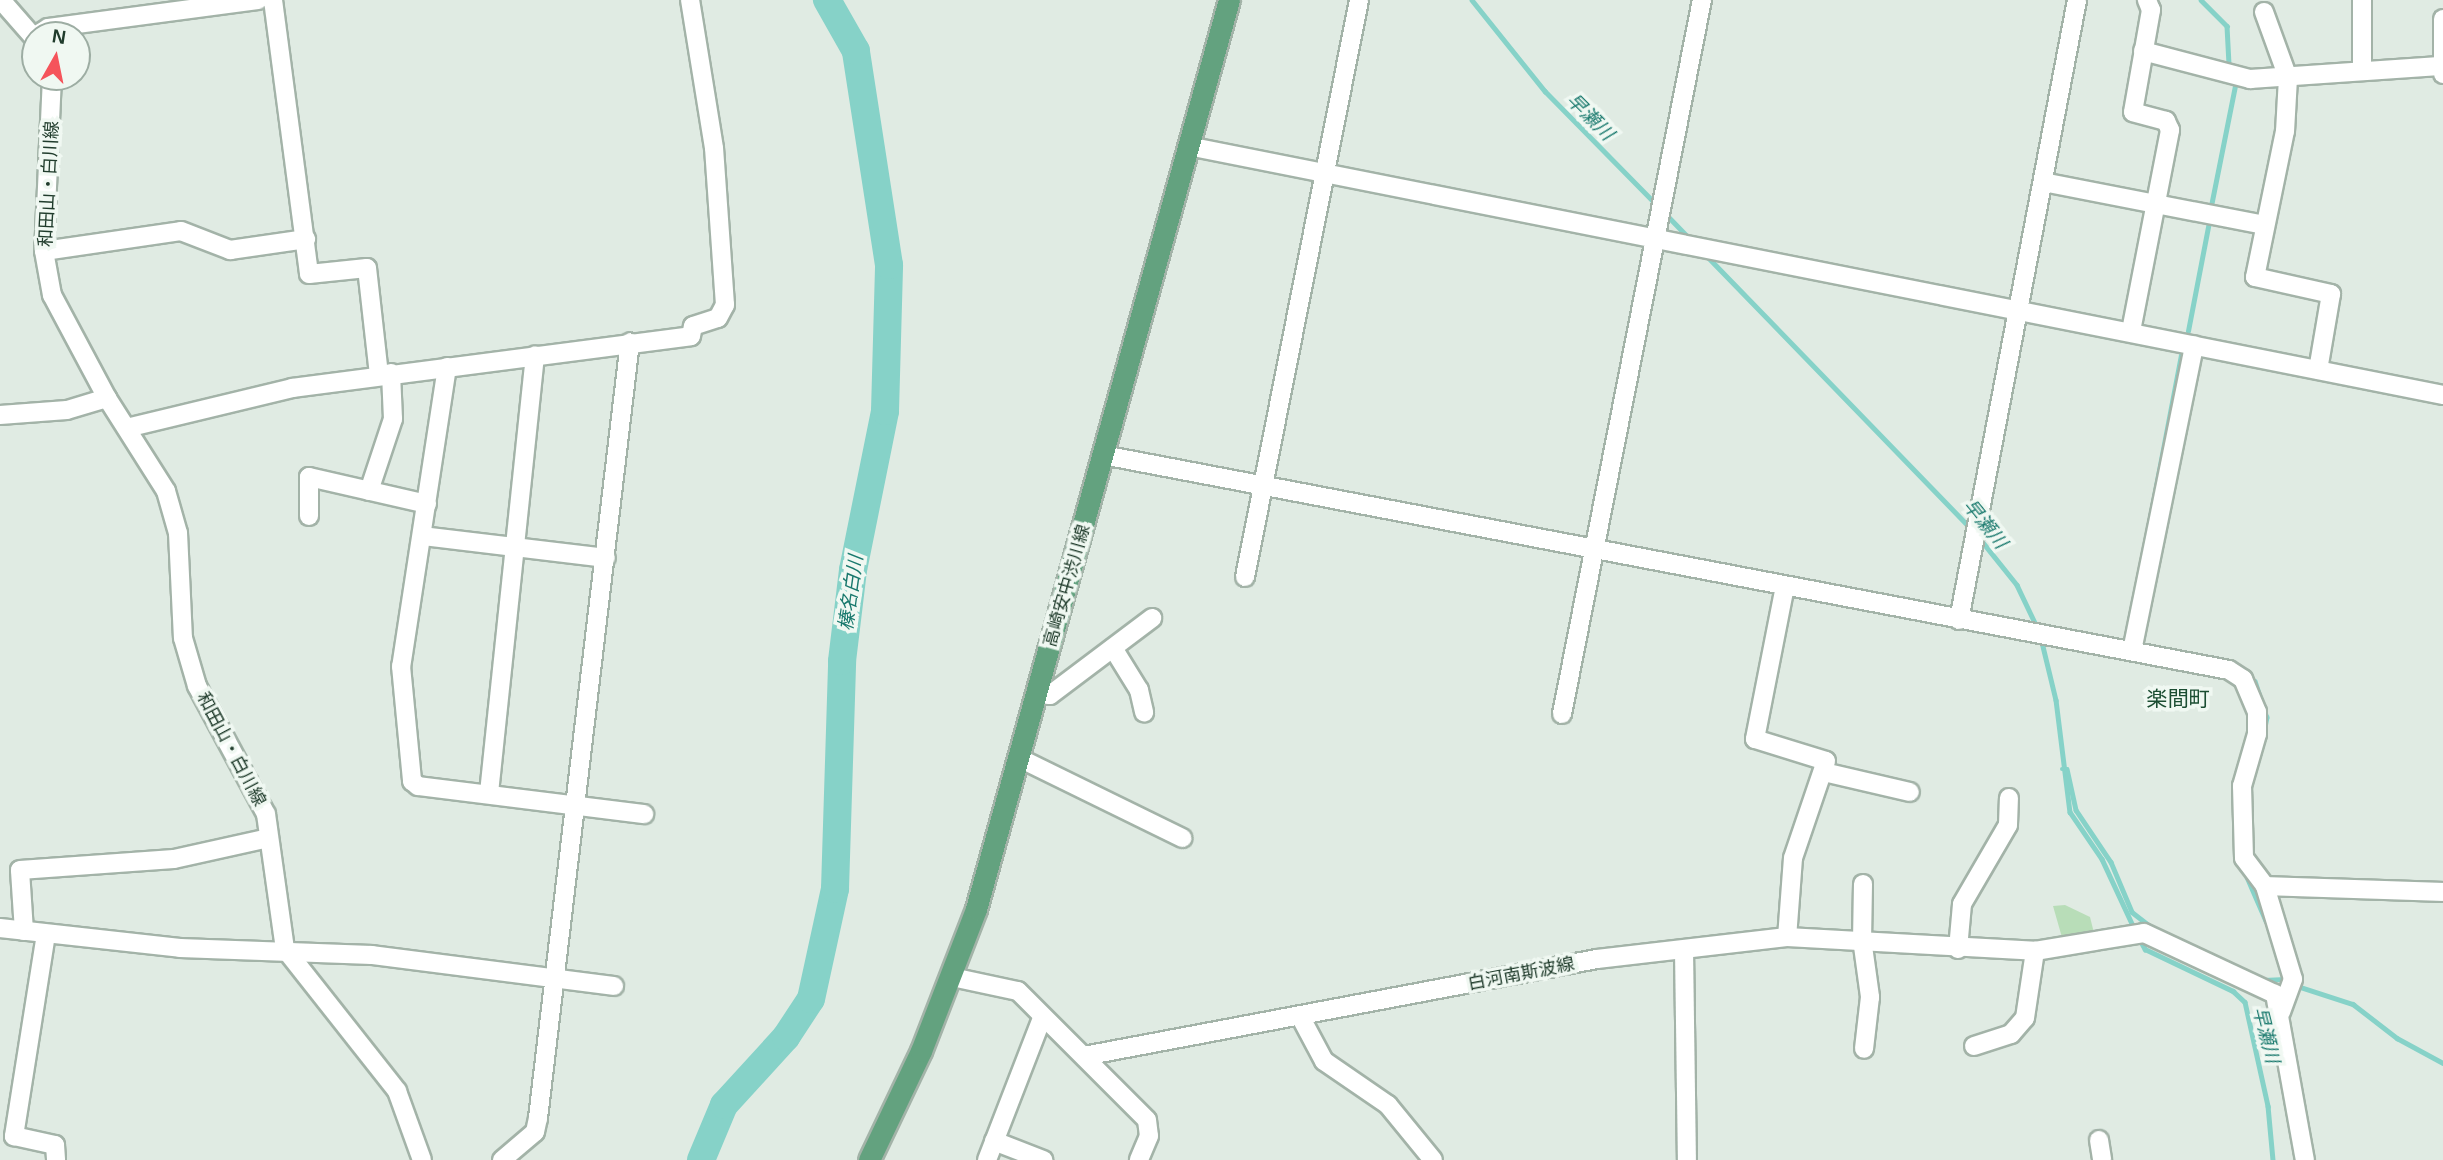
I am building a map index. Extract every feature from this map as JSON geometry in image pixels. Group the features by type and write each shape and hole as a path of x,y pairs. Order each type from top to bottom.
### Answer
{"main road":[{"name":"高崎安中渋川線","path":"869,1160 952,976 1019,758 1229,0"}],"street":[{"path":"1,0 21,22"},
{"path":"91,22 258,0"},
{"path":"273,0 310,274 366,268 393,419 369,491"},
{"path":"127,428 292,388 691,336 693,326 718,318 725,306 714,148 690,0"},
{"path":"1245,577 1359,0"},
{"path":"1562,714 1702,0"},
{"path":"1959,620 2077,0"},
{"path":"2131,331 2170,125 2133,112 2151,10 2147,0"},
{"path":"2362,0 2362,71"},
{"path":"2263,12 2288,78 2285,131 2255,277 2331,294 2318,370"},
{"path":"2143,51 2250,79 2362,71 2442,70 2443,19"},
{"name":"和田山・白川線","path":"51,91 44,251 52,295 107,398 166,491 178,533 183,638 197,686 256,788 269,838 285,949"},
{"path":"1188,146 1657,233 1681,242 1710,248 2443,395"},
{"path":"2042,183 2264,225"},
{"path":"44,251 181,231 230,250 306,239"},
{"path":"502,1160 535,1132 578,805 629,342"},
{"path":"2132,651 2194,345"},
{"path":"489,793 535,355"},
{"path":"447,367 400,680 412,781 644,814"},
{"path":"0,415 67,410 107,398"},
{"path":"1103,455 2229,670 2248,687 2257,723 2242,786 2244,858 2265,886 2293,979 2281,1012 2305,1160"},
{"path":"309,516 309,477 427,504"},
{"path":"422,536 606,558"},
{"path":"1784,586 1755,739 1822,757 1824,772 1793,858 1787,937"},
{"path":"1037,694 1050,695 1152,618"},
{"path":"1113,648 1139,690 1144,712"},
{"path":"1019,758 1182,838"},
{"path":"1824,772 1910,792"},
{"path":"1958,949 1962,904 2008,825 2009,798"},
{"path":"24,931 20,870 174,859 269,838"},
{"path":"1863,884 1862,939 1870,998 1864,1048"},
{"path":"2265,886 2443,892"},
{"path":"0,928 180,948 285,949 614,986"},
{"name":"白河南斯波線","path":"1084,1056 1597,959 1787,937 1862,939 1958,949 2035,951 2144,933 2267,988 2281,1012"},
{"path":"46,934 14,1136 55,1145 56,1160"},
{"path":"285,949 397,1091 422,1160"},
{"path":"1684,950 1687,1160"},
{"path":"1974,1045 2011,1034 2025,1018 2035,951"},
{"path":"952,976 1006,985 1084,1056 1147,1120 1149,1136 1139,1160"},
{"path":"1300,1016 1324,1061 1388,1104 1433,1160"},
{"path":"987,1160 1042,1018"},
{"path":"2099,1140 2102,1160"},
{"path":"995,1141 1043,1160"}],"green space":[{"path":"2065,905 2090,917 2095,937 2063,941 2053,906"}],"waterway":[{"name":"榛名白川","path":"701,1160 724,1105 786,1037 811,999 835,889 842,661 853,570 885,411 889,265 856,51 827,0"},
{"name":"早瀬川","path":"1472,0 1545,91 1656,204"},
{"path":"2201,0 2227,26 2229,62"},
{"path":"2211,206 2236,81"},
{"name":"早瀬川","path":"1665,213 1690,239"},
{"path":"2188,331 2209,222"},
{"name":"早瀬川","path":"1706,255 1971,528"},
{"path":"2144,549 2181,355"},
{"name":"早瀬川","path":"1981,540 2017,585 2038,629"},
{"name":"早瀬川","path":"2041,638 2056,700 2070,812 2102,859 2135,930"},
{"path":"2255,681 2267,717 2260,754"},
{"path":"2062,769 2067,769 2076,810 2111,862 2132,912 2151,927"},
{"path":"2247,877 2266,921"},
{"name":"早瀬川","path":"2139,938 2145,949 2233,991 2245,1002 2268,1106 2273,1160"},
{"path":"2264,980 2285,979"},
{"path":"2300,987 2353,1004 2397,1038 2443,1063"}],"district":[{"name":"楽間町","path":"2178,699"}]}
